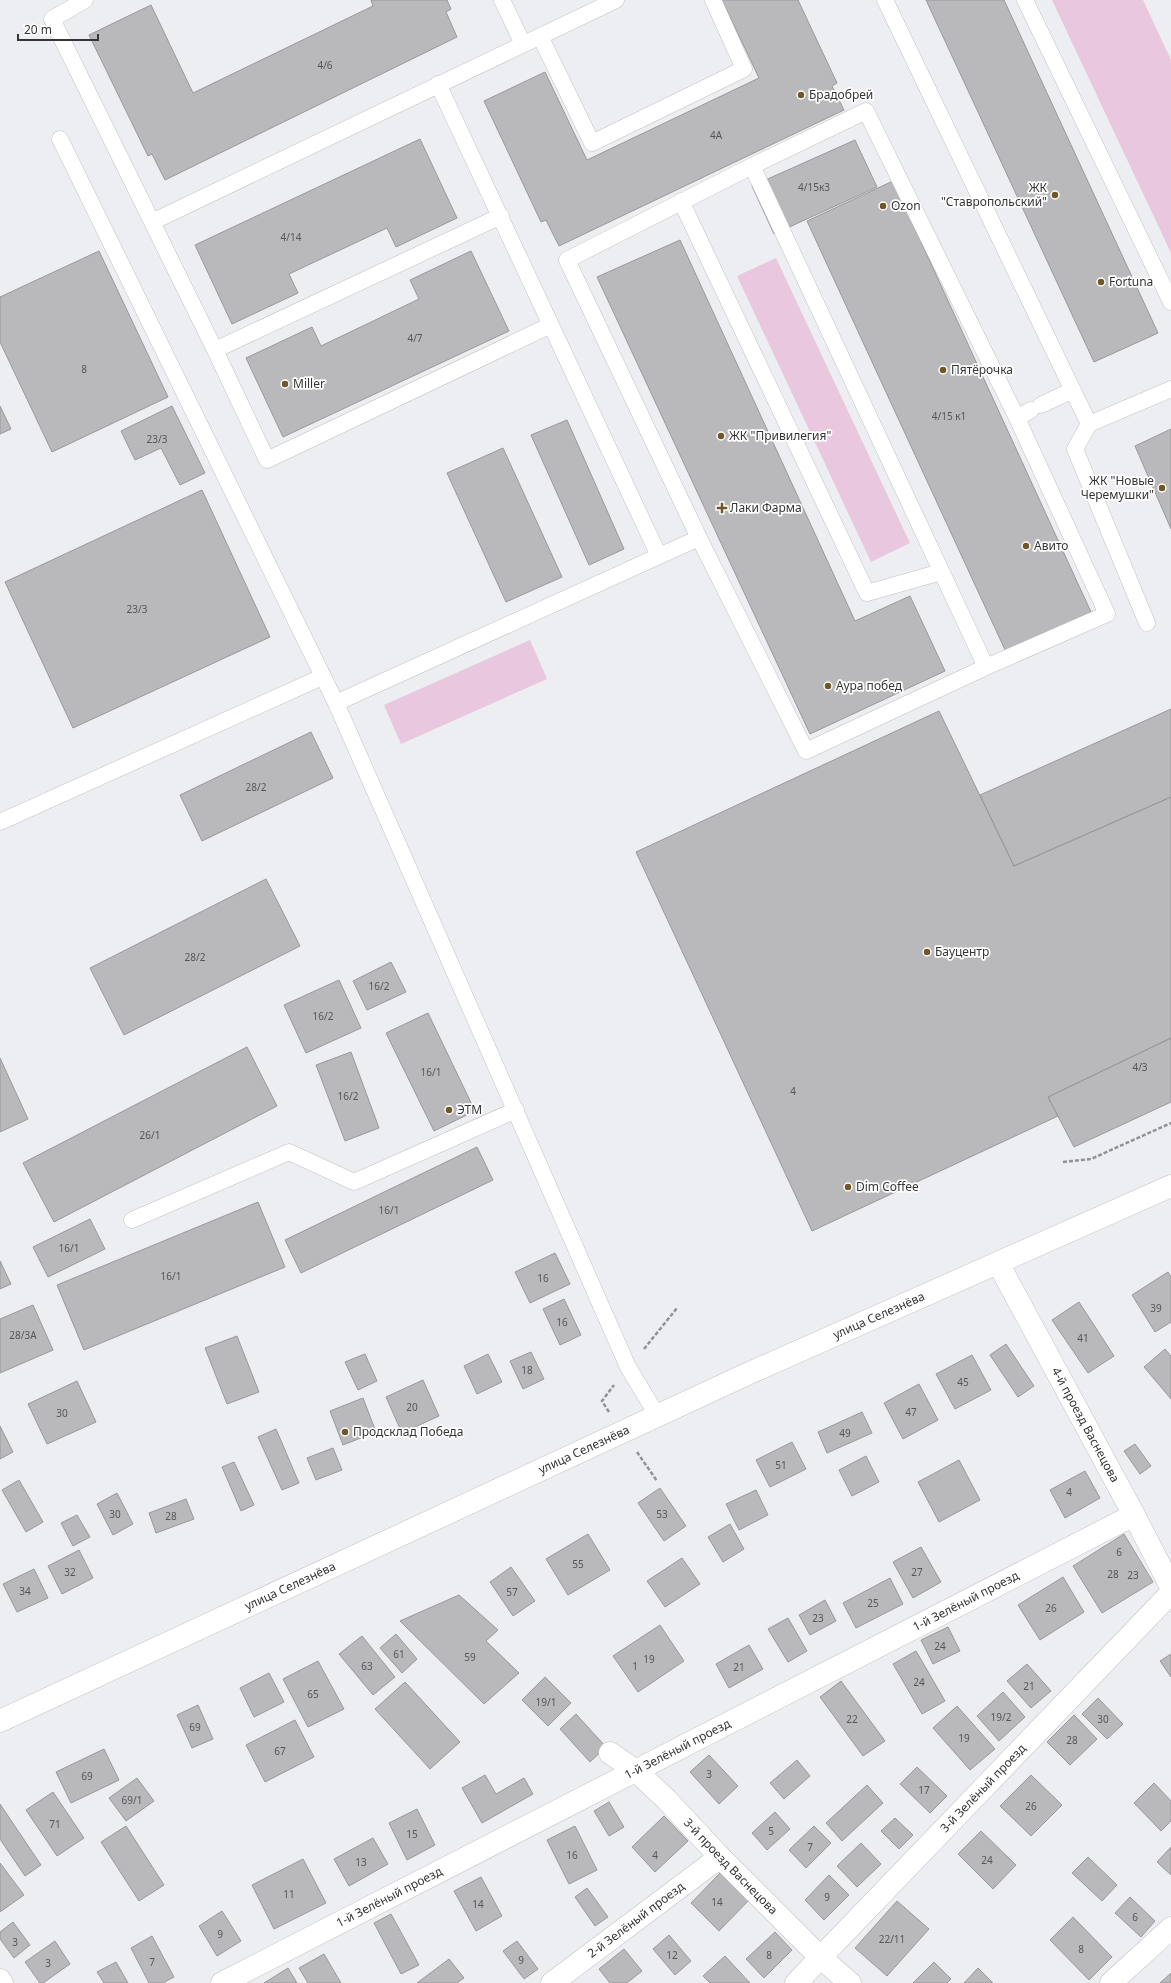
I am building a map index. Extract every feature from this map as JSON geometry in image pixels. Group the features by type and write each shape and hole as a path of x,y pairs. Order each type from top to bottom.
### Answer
{"street":[{"name":"улица Селезнёва","path":"0,1721 657,1415 941,1286 998,1263 1171,1186"},
{"name":"4-й проезд Васнецова","path":"998,1263 1134,1515 1171,1587"},
{"name":"1-й Зелёный проезд","path":"222,1983 1134,1515"},
{"name":"3-й Зелёный проезд","path":"796,1983 1171,1593"},
{"name":"3-й проезд Васнецова","path":"610,1753 636,1771 666,1799 720,1857 820,1957 850,1983"},
{"name":"2-й Зелёный проезд","path":"552,1983 720,1857"},
{"path":"1111,1983 1171,1928"}],"lane":[{"path":"84,0 52,19 267,460 551,325"},
{"path":"502,0 523,44"},
{"path":"152,222 616,0"},
{"path":"540,36 592,143 744,69 713,0"},
{"path":"885,0 1089,424"},
{"path":"1025,0 1171,302"},
{"path":"438,84 659,556"},
{"path":"866,112 1017,418 1107,614 986,667 806,751 699,538 567,260 681,201 866,112"},
{"path":"60,139 336,703 628,1367 657,1415"},
{"path":"752,166 986,667"},
{"path":"681,201 867,592 941,572"},
{"path":"214,350 501,216"},
{"path":"1147,623 1075,449 1089,424 1171,389"},
{"path":"1017,418 1073,390"},
{"path":"336,703 699,538"},
{"path":"0,822 322,677"},
{"path":"132,1220 289,1152 354,1182 516,1110"}],"path":[{"path":"1062,1162 1091,1159 1171,1123"}],"shaded area":[{"path":"1052,0 1143,0 1171,60 1171,253"},
{"path":"776,258 910,543 871,562 737,276"},
{"path":"530,640 547,679 401,744 384,705"}],"building":[{"path":"371,0 447,0 451,9 446,12 457,37 165,180 152,154 148,156 89,35 151,5 193,93 373,6"},
{"path":"722,0 798,0 837,83 832,86 844,110 559,246 546,220 541,222 484,101 545,72 587,160 759,78"},
{"name":"ЖК \"Ставропольский\"","path":"926,0 1004,0 1158,333 1094,362"},
{"path":"420,139 457,218 396,247 387,228 289,274 298,293 232,324 195,245"},
{"path":"855,140 877,187 774,234 752,186"},
{"path":"893,181 1091,612 1006,652 807,221"},
{"name":"ЖК \"Привилегия\"","path":"680,240 855,621 910,596 945,671 810,734 597,277"},
{"path":"99,251 168,397 52,452 0,342 0,297"},
{"path":"471,251 509,331 283,437 246,358 312,327 321,346 419,299 410,280"},
{"path":"0,406 11,429 0,434"},
{"path":"172,406 205,473 180,485 161,448 135,460 121,431"},
{"path":"567,420 624,549 589,565 531,435"},
{"name":"ЖК \"Новые Черемушки\"","path":"1171,429 1171,529 1135,446"},
{"path":"503,448 562,577 506,602 447,473"},
{"path":"202,490 270,637 73,728 5,582"},
{"path":"1171,709 1171,797 1014,866 980,795"},
{"name":"Бауцентр","path":"939,711 1014,866 1171,797 1171,1038 1048,1097 1058,1116 812,1231 636,852"},
{"path":"311,732 333,778 202,841 180,795"},
{"path":"266,879 300,946 124,1035 90,968"},
{"path":"391,962 406,992 367,1010 353,981"},
{"path":"339,980 361,1028 306,1053 284,1005"},
{"path":"428,1013 475,1111 434,1131 386,1033"},
{"path":"1171,1038 1171,1102 1074,1147 1048,1097"},
{"path":"247,1047 277,1106 54,1222 23,1163"},
{"path":"351,1052 379,1128 345,1141 316,1065"},
{"path":"0,1058 28,1119 0,1132"},
{"path":"477,1147 493,1180 301,1273 285,1240"},
{"path":"258,1202 285,1267 84,1350 57,1285"},
{"path":"90,1219 105,1249 48,1277 33,1247"},
{"path":"555,1253 570,1284 530,1303 515,1272"},
{"path":"0,1261 11,1284 0,1289"},
{"path":"1168,1272 1171,1277 1171,1322 1155,1332 1132,1295"},
{"path":"564,1299 581,1335 560,1345 543,1309"},
{"path":"1079,1302 1114,1356 1088,1373 1052,1320"},
{"path":"33,1305 53,1350 0,1373 0,1319"},
{"path":"237,1336 259,1392 227,1404 205,1348"},
{"path":"1006,1344 1034,1386 1018,1397 990,1355"},
{"path":"1165,1349 1171,1356 1171,1399 1144,1367"},
{"path":"531,1352 544,1379 523,1389 510,1361"},
{"path":"365,1354 377,1381 358,1390 345,1362"},
{"path":"488,1354 502,1382 477,1394 464,1366"},
{"path":"972,1355 991,1390 955,1409 936,1374"},
{"path":"423,1380 439,1416 402,1433 386,1397"},
{"path":"77,1381 96,1422 47,1444 28,1404"},
{"path":"919,1384 938,1420 903,1439 884,1403"},
{"path":"363,1398 376,1432 343,1445 330,1411"},
{"path":"862,1412 872,1433 827,1453 818,1432"},
{"path":"0,1426 13,1452 0,1459"},
{"path":"276,1429 299,1483 282,1490 258,1437"},
{"path":"792,1442 806,1469 770,1487 756,1460"},
{"path":"1135,1444 1151,1466 1140,1474 1124,1451"},
{"path":"333,1448 342,1470 316,1480 307,1458"},
{"path":"866,1456 879,1482 852,1496 839,1470"},
{"path":"959,1460 980,1500 939,1522 918,1482"},
{"path":"234,1462 254,1505 241,1511 222,1467"},
{"path":"1085,1471 1100,1498 1065,1518 1050,1490"},
{"path":"19,1480 43,1522 26,1532 2,1490"},
{"path":"660,1488 686,1526 664,1541 638,1503"},
{"path":"756,1490 768,1515 739,1530 726,1504"},
{"path":"117,1493 133,1524 113,1535 97,1504"},
{"path":"186,1499 194,1519 156,1533 149,1513"},
{"path":"77,1515 90,1537 73,1546 61,1523"},
{"path":"730,1524 744,1549 723,1562 708,1537"},
{"path":"588,1534 610,1570 568,1595 546,1559"},
{"path":"1124,1534 1153,1582 1102,1613 1073,1566"},
{"path":"921,1547 941,1582 913,1598 893,1562"},
{"path":"79,1550 93,1578 62,1594 48,1566"},
{"path":"682,1558 700,1584 665,1607 647,1581"},
{"path":"511,1567 535,1601 513,1616 490,1582"},
{"path":"34,1569 48,1598 17,1612 3,1584"},
{"path":"1063,1577 1084,1612 1040,1640 1018,1605"},
{"path":"890,1578 903,1604 856,1628 843,1603"},
{"path":"459,1595 498,1630 486,1641 519,1673 484,1704 400,1621"},
{"path":"825,1600 836,1621 810,1635 799,1615"},
{"path":"788,1618 807,1651 788,1662 768,1629"},
{"path":"660,1625 684,1661 638,1692 613,1656"},
{"path":"948,1627 960,1651 933,1664 921,1640"},
{"path":"396,1634 417,1659 402,1673 380,1648"},
{"path":"362,1636 395,1677 373,1695 339,1654"},
{"path":"749,1645 763,1669 729,1688 716,1664"},
{"path":"916,1651 945,1701 922,1714 893,1664"},
{"path":"1171,1654 1171,1677 1160,1661"},
{"path":"318,1661 344,1709 308,1727 283,1679"},
{"path":"1027,1664 1051,1691 1031,1708 1007,1681"},
{"path":"269,1673 284,1702 254,1717 240,1688"},
{"path":"545,1677 571,1703 548,1726 522,1700"},
{"path":"841,1681 885,1741 863,1756 820,1697"},
{"path":"405,1682 460,1742 430,1769 375,1709"},
{"path":"1003,1692 1025,1717 999,1741 977,1716"},
{"path":"1098,1698 1123,1724 1107,1739 1082,1714"},
{"path":"198,1705 213,1739 192,1748 177,1715"},
{"path":"957,1706 995,1749 970,1770 933,1728"},
{"path":"576,1714 606,1747 590,1762 560,1729"},
{"path":"1074,1715 1097,1739 1070,1765 1047,1742"},
{"path":"295,1720 314,1757 265,1782 246,1745"},
{"path":"104,1749 119,1780 71,1803 56,1772"},
{"path":"709,1755 738,1786 719,1804 690,1772"},
{"path":"797,1760 810,1776 784,1799 770,1783"},
{"path":"917,1767 947,1796 930,1813 900,1784"},
{"path":"485,1775 496,1794 524,1778 533,1794 482,1823 462,1788"},
{"path":"1031,1775 1062,1805 1031,1836 1000,1806"},
{"path":"137,1778 154,1801 126,1821 109,1798"},
{"path":"1154,1783 1171,1801 1171,1821 1161,1831 1134,1803"},
{"path":"867,1785 883,1803 842,1841 826,1823"},
{"path":"53,1792 84,1838 57,1856 26,1810"},
{"path":"609,1802 624,1827 609,1836 594,1811"},
{"path":"0,1804 41,1865 25,1876 0,1839"},
{"path":"417,1809 435,1845 407,1860 389,1823"},
{"path":"775,1812 790,1829 767,1850 752,1833"},
{"path":"664,1816 688,1841 655,1872 632,1847"},
{"path":"895,1818 913,1835 899,1849 881,1831"},
{"path":"126,1826 164,1885 139,1901 101,1842"},
{"path":"575,1826 597,1870 569,1884 547,1840"},
{"path":"814,1826 831,1843 806,1868 789,1850"},
{"path":"981,1831 1016,1865 993,1889 958,1854"},
{"path":"373,1838 388,1864 349,1886 334,1859"},
{"path":"861,1843 881,1864 857,1887 837,1866"},
{"path":"1171,1847 1171,1875 1157,1862"},
{"path":"1088,1857 1117,1885 1102,1901 1072,1873"},
{"path":"303,1859 326,1903 274,1929 252,1885"},
{"path":"0,1863 24,1895 0,1912"},
{"path":"723,1870 751,1898 719,1931 691,1903"},
{"path":"829,1875 849,1895 824,1920 805,1900"},
{"path":"481,1877 502,1916 476,1931 454,1891"},
{"path":"587,1888 608,1917 595,1926 575,1897"},
{"path":"1130,1897 1155,1921 1141,1937 1115,1913"},
{"path":"897,1901 929,1929 887,1976 855,1948"},
{"path":"222,1911 241,1941 217,1956 199,1926"},
{"path":"391,1914 419,1965 401,1974 374,1923"},
{"path":"1073,1917 1112,1957 1089,1980 1050,1940"},
{"path":"13,1922 30,1945 14,1958 0,1939 0,1932"},
{"path":"775,1932 792,1950 764,1978 746,1959"},
{"path":"669,1935 691,1961 675,1975 653,1949"},
{"path":"152,1936 174,1977 163,1983 149,1983 131,1948"},
{"path":"55,1941 70,1964 43,1983 40,1983 25,1962"},
{"path":"517,1941 538,1969 524,1979 503,1951"},
{"path":"624,1949 642,1971 627,1983 610,1983 599,1969"},
{"path":"324,1954 341,1983 308,1983 299,1968"},
{"path":"725,1956 750,1983 710,1983 703,1976"},
{"path":"449,1959 464,1978 457,1983 417,1983"},
{"path":"116,1962 128,1983 104,1983 97,1972"},
{"path":"934,1962 951,1979 947,1983 913,1983"},
{"path":"288,1968 297,1983 264,1983"},
{"path":"978,1968 993,1983 964,1983"},
{"path":"1171,1973 1171,1983 1160,1983"}],"place":[{"name":"Брадобрей","path":"801,95"},
{"name":"ЖК \"Ставропольский\"","path":"1055,195"},
{"name":"Ozon","path":"883,206"},
{"name":"Fortuna","path":"1101,282"},
{"name":"Пятёрочка","path":"943,370"},
{"name":"Miller","path":"285,384"},
{"name":"ЖК \"Привилегия\"","path":"721,436"},
{"name":"ЖК \"Новые Черемушки\"","path":"1162,488"},
{"name":"Лаки Фарма","path":"722,508"},
{"name":"Авито","path":"1026,546"},
{"name":"Аура побед","path":"828,686"},
{"name":"Бауцентр","path":"927,952"},
{"name":"ЭТМ","path":"449,1110"},
{"name":"Dim Coffee","path":"848,1187"},
{"name":"Продсклад Победа","path":"345,1432"}]}
